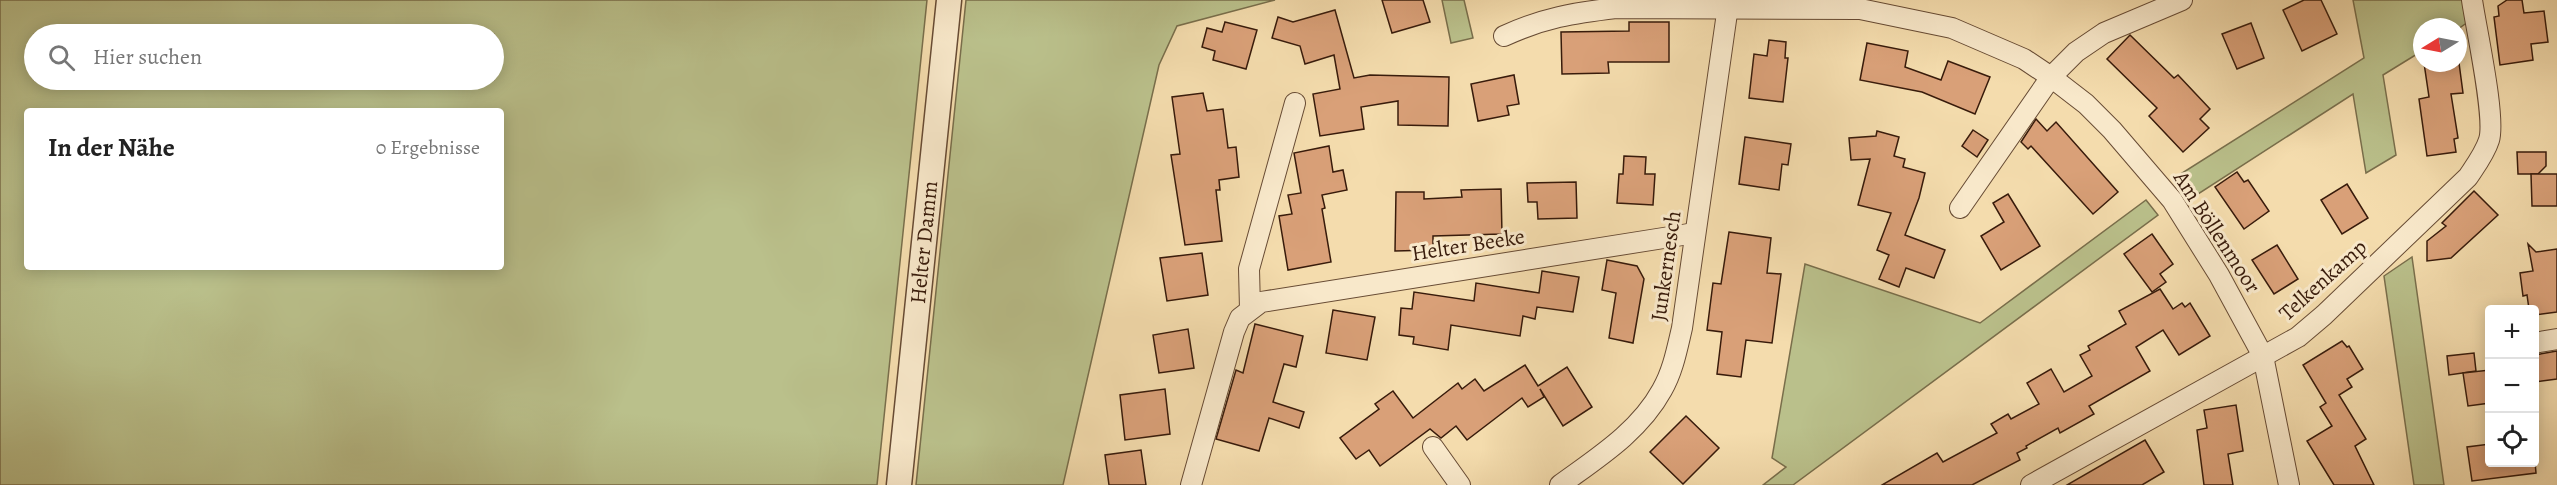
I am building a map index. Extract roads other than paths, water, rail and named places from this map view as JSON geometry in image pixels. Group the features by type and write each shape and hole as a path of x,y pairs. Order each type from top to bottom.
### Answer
{"street":[{"name":"Helter Damm","path":"899,485 949,0"},
{"path":"1960,208 2051,77 2076,52 2104,33 2182,0"},
{"name":"Telkenkamp","path":"2031,485 2298,337 2468,177 2490,138 2490,113 2472,0"},
{"name":"Am Böllenmoor","path":"1504,36 1536,21 1578,12 1616,8 1728,6 1860,9 1952,28 2024,59 2086,104 2112,130 2172,200 2219,275 2263,357 2289,485"},
{"name":"Junkernesch","path":"1560,485 1612,448 1640,420 1662,391 1675,361 1682,328 1728,6"},
{"path":"1191,485 1234,332 1240,318 1250,309 1249,269 1295,103"},
{"name":"Helter Beeke","path":"1250,309 1269,301 1695,233"},
{"path":"2539,342 2557,339"},
{"path":"1433,447 1460,485"}]}
